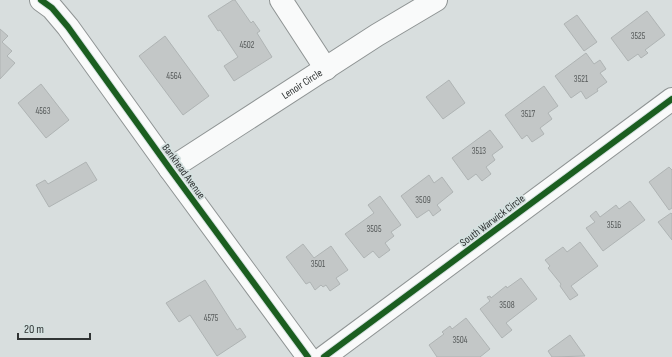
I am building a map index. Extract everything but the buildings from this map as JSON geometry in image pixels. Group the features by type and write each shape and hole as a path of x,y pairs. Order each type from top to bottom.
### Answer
{"street":[{"name":"Bankhead Avenue","path":"41,0 52,8 68,27 308,357"},
{"path":"281,0 326,69"},
{"name":"Lenoir Circle","path":"170,169 377,35 436,0"},
{"name":"South Warwick Circle","path":"324,357 672,99"}],"cycle path":[{"path":"41,0 52,8 68,27 308,357"},
{"path":"324,357 672,99"}]}
